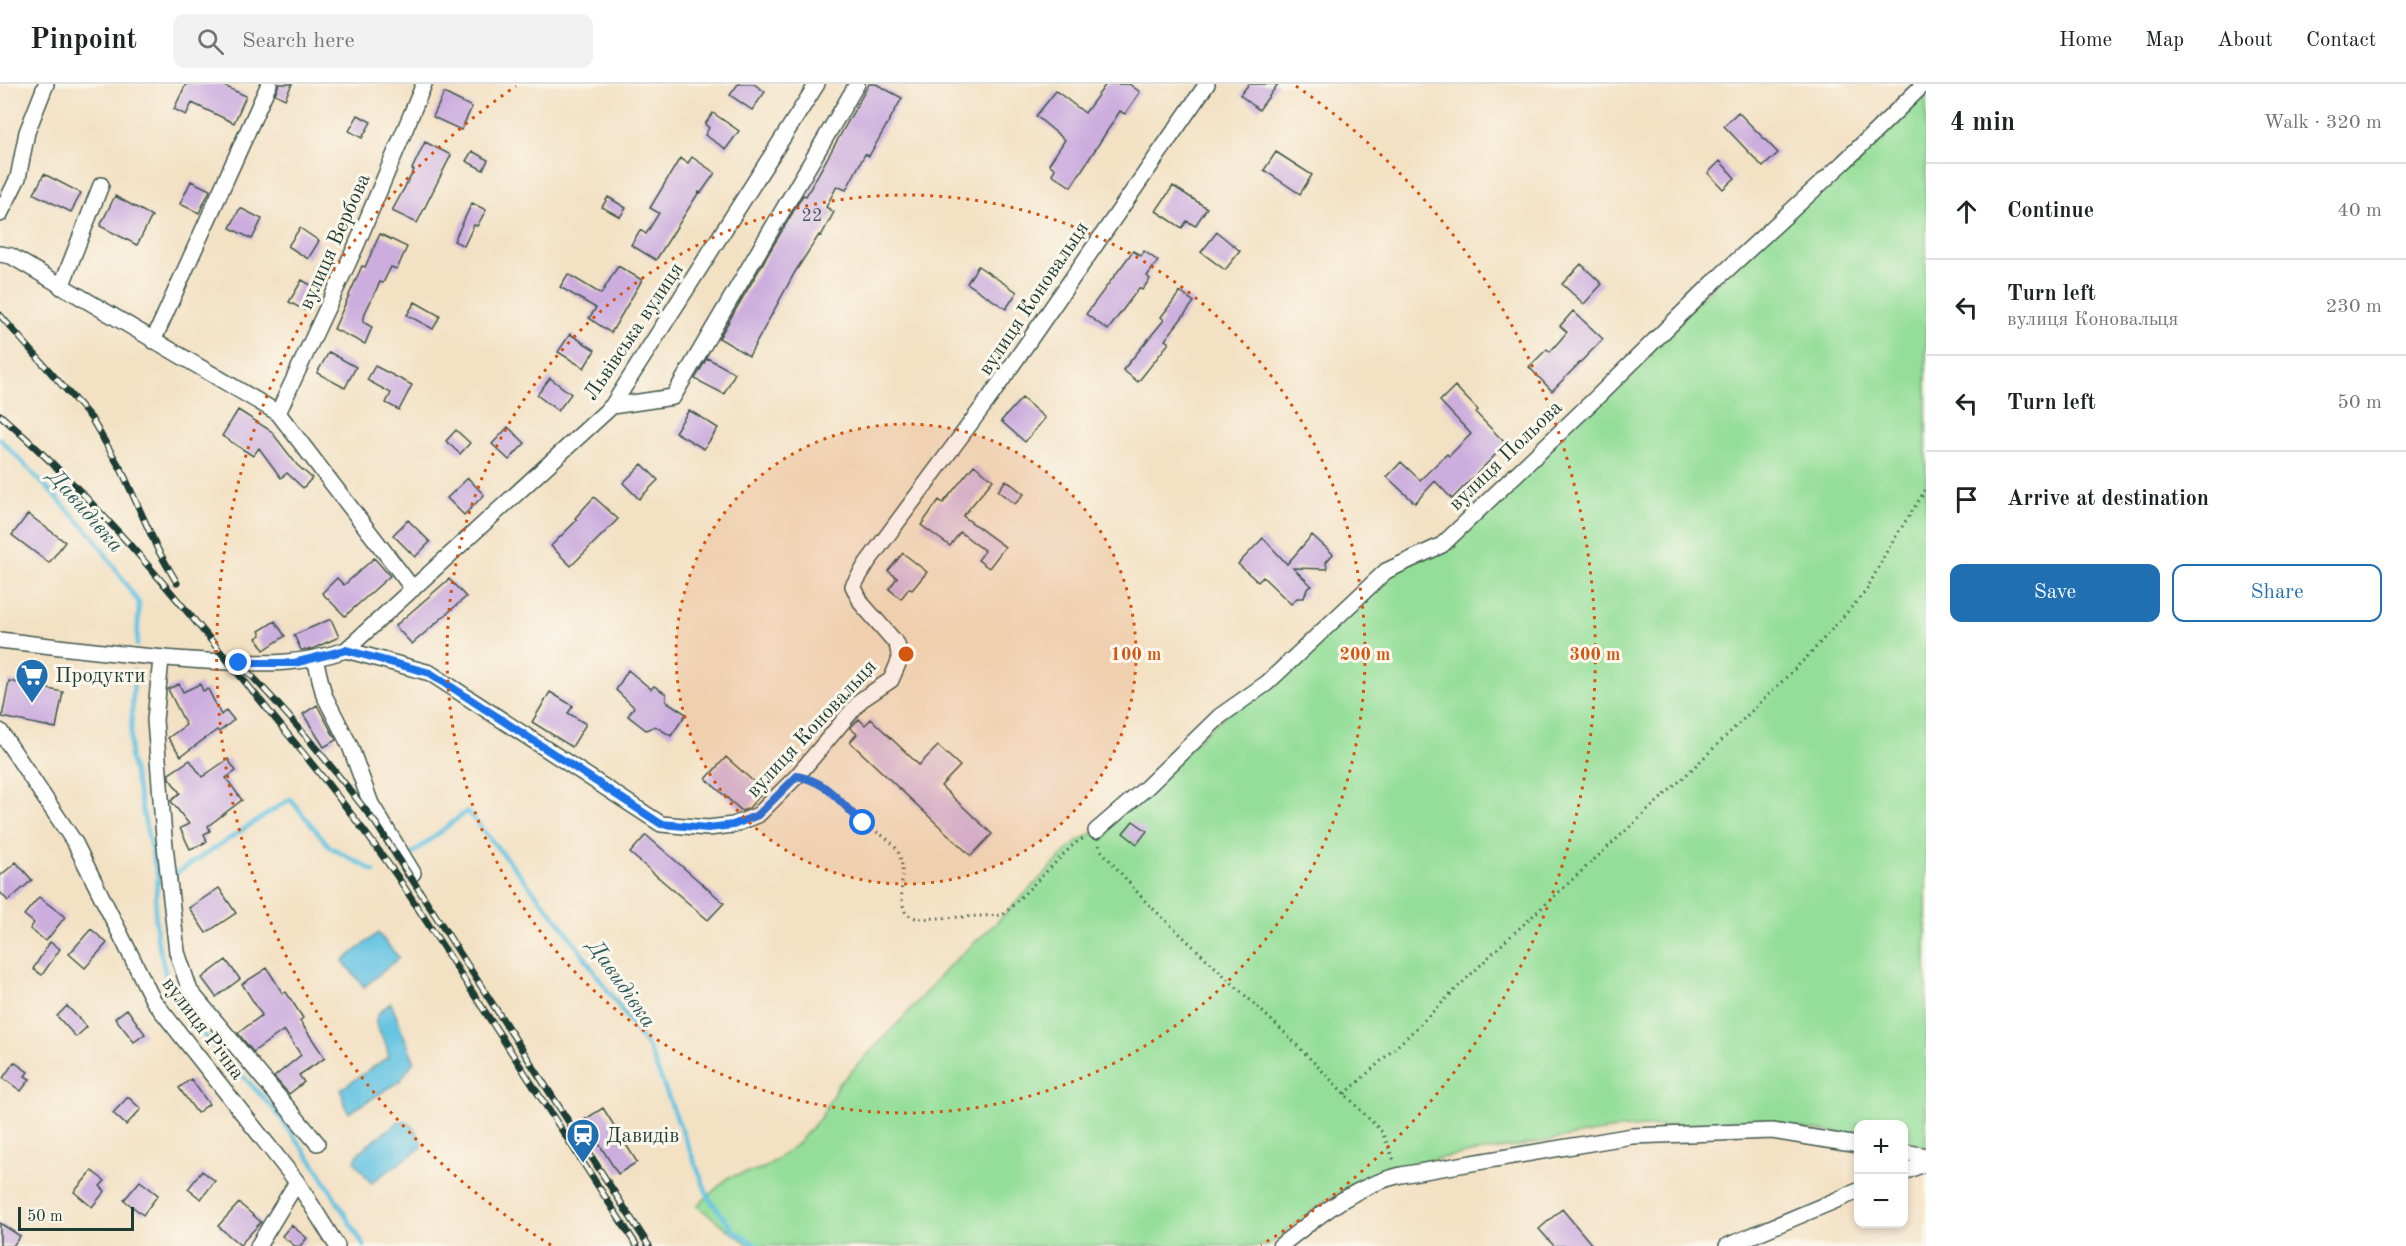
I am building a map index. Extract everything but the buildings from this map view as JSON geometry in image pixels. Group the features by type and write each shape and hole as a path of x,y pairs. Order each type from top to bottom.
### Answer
{"street":[{"path":"0,214 18,178 27,132 46,84"},
{"path":"153,341 269,84"},
{"name":"вулиця Вербова","path":"278,413 356,246 424,84"},
{"name":"Львівська вулиця","path":"346,650 612,406 817,84"},
{"path":"612,406 673,397 857,84"},
{"name":"вулиця Коновальця","path":"346,650 430,673 661,824 708,828 733,825 758,815 797,776 861,700 891,680 900,659 897,644 862,604 853,586 867,563 990,397 1207,84"},
{"name":"вулиця Польова","path":"1096,831 1147,788 1220,716 1267,682 1386,571 1442,545 1718,278 1843,163 1924,84"},
{"path":"62,287 101,185"},
{"path":"0,254 11,256 278,413 413,589"},
{"path":"0,640 161,659 249,664 294,663 346,650"},
{"path":"161,659 155,720 164,837 177,952 189,991 317,1143"},
{"path":"315,659 324,695 350,746 371,804 413,873"},
{"name":"вулиця Річна","path":"0,731 75,843 153,1000 297,1182 337,1246"},
{"path":"1281,1246 1324,1211 1380,1180 1401,1175 1632,1136 1772,1131 1854,1144"},
{"path":"1908,1153 1926,1156"},
{"path":"1908,1170 1926,1163"},
{"path":"258,1246 297,1182"},
{"path":"1727,1246 1854,1193"}],"path":[{"path":"1345,1094 1500,946 1683,778 1809,655 1866,591 1888,549 1926,489"},
{"path":"797,776 813,779 826,786 843,807 894,844 900,855 902,869 900,902 906,914 918,919 1003,915 1074,844 1096,831 1100,849 1144,900 1287,1035 1382,1132 1401,1175"}],"green space":[{"path":"1926,84 1926,1147 1908,1144 1908,1120 1854,1120 1854,1135 1799,1128 1709,1124 1595,1132 1438,1158 1386,1171 1338,1193 1268,1246 750,1246 697,1206 729,1177 764,1168 796,1145 821,1117 838,1085 902,1019 948,967 996,923 1074,844 1096,831 1386,571 1442,545"}],"water":[{"path":"378,933 399,958 364,987 343,961"},
{"path":"391,1003 414,1061 400,1081 349,1113 345,1107 341,1089 388,1057 387,1048 376,1023 381,1010"},
{"path":"404,1120 413,1127 423,1143 421,1148 371,1183 355,1162 359,1152 398,1122"}],"waterway":[{"name":"Давидівка","path":"0,439 93,536 139,603 137,645"},
{"name":"Давидівка","path":"134,671 130,757 159,882"},
{"name":"Давидівка","path":"175,874 290,799 330,847 374,871"},
{"name":"Давидівка","path":"413,853 467,811 561,924 649,1049 709,1198 734,1231 758,1246"},
{"path":"157,881 155,911 157,938 168,984 203,1034 273,1108 317,1168 364,1246"}],"railway":[{"path":"0,315 91,418 122,471 158,550 177,583"},
{"path":"0,415 62,472 147,564 356,821 397,876 637,1246"},
{"path":"244,668 313,744 377,825 649,1246"}],"place":[{"name":"Продукти","path":"32,704"},
{"name":"Давидів","path":"583,1164"}],"route":[{"path":"239,663 294,663 346,650 430,673 661,824 708,828 733,825 758,815 797,776 813,779 826,786 843,807 863,823"}]}
